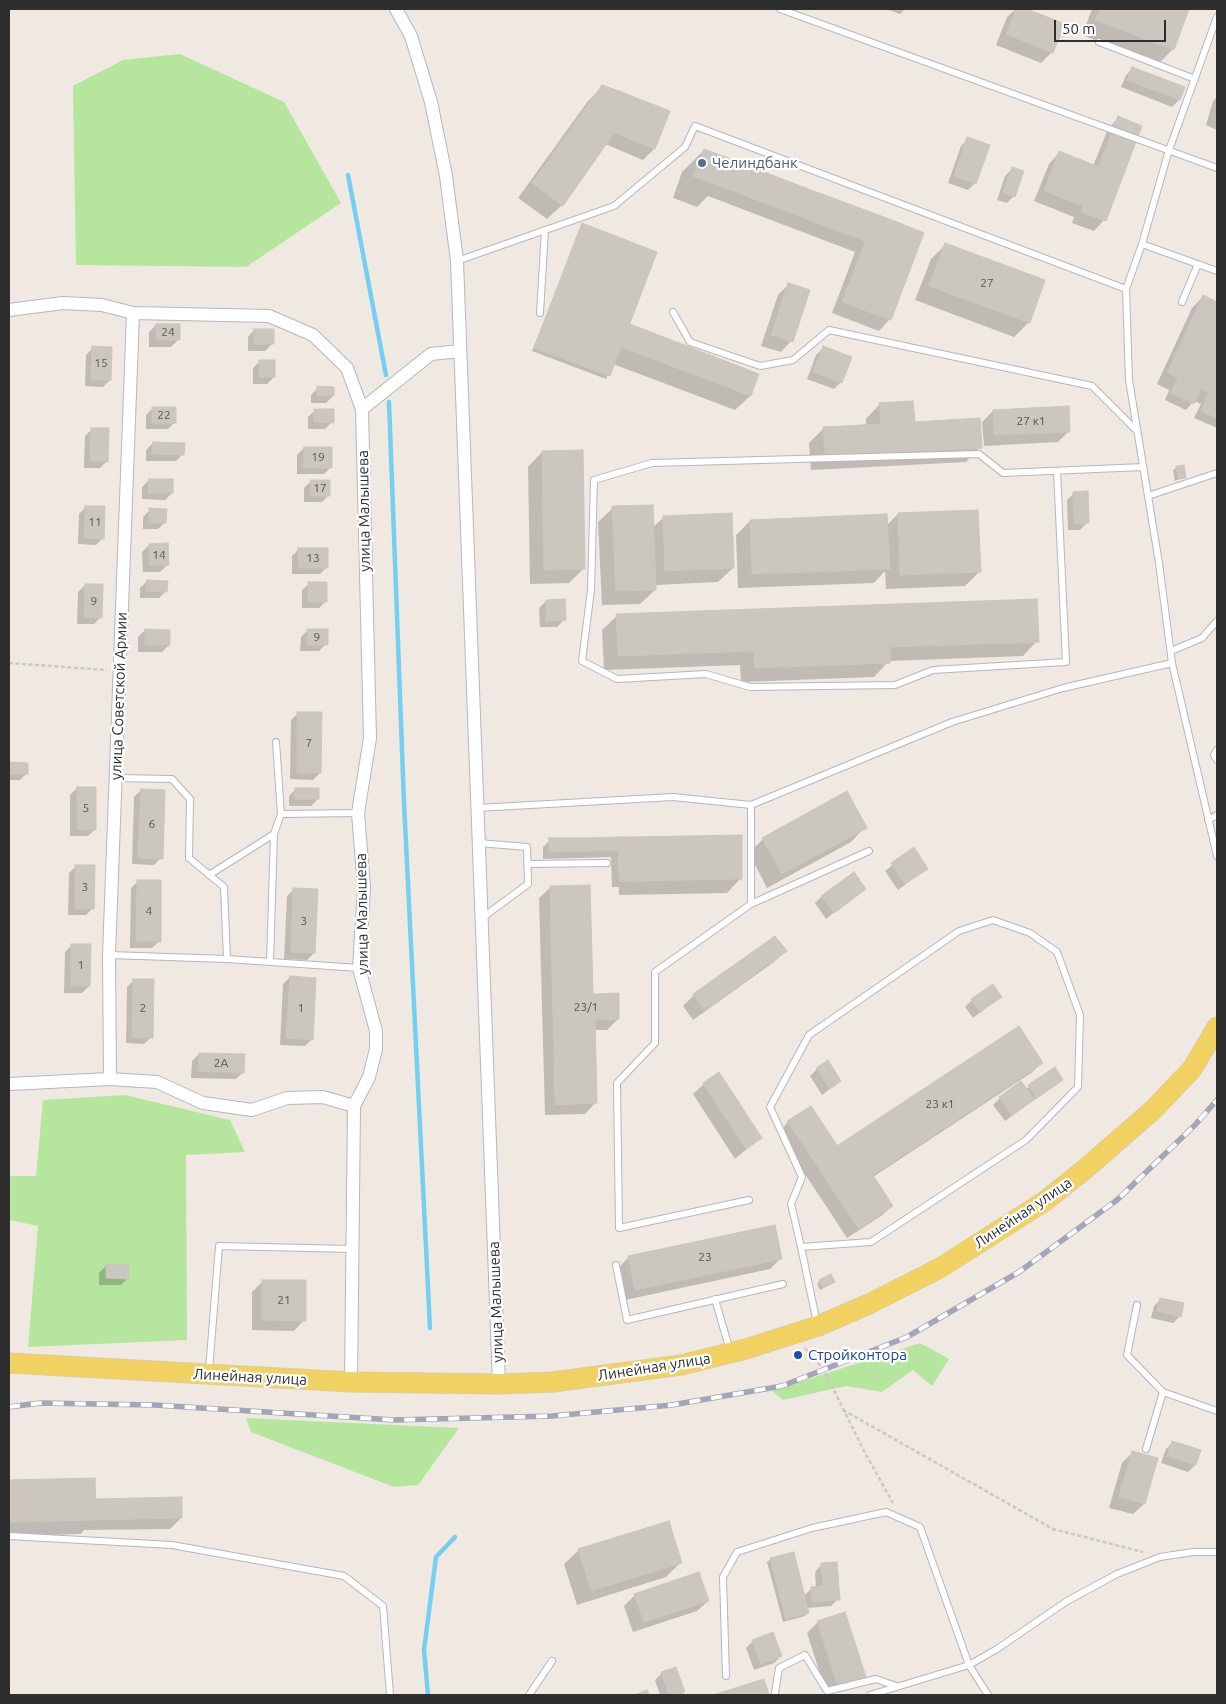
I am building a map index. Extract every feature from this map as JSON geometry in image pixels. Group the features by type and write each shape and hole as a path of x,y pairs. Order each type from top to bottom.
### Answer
{"main road":[{"name":"Линейная улица","path":"9,1363 351,1382 499,1384 553,1382 638,1371 681,1365 730,1353 818,1326 869,1304 940,1268 1045,1201 1153,1110 1192,1069 1217,1027"}],"street":[{"name":"улица Малышева","path":"396,9 411,36 431,102 446,176 457,261 499,1384"},
{"name":"улица Малышева","path":"9,310 63,303 102,305 133,314 270,316 313,335 347,368 362,409 370,738 358,813 364,888 359,968 376,1031 376,1049 369,1077 354,1106 351,1382"},
{"name":"улица Советской Армии","path":"110,1079 109,955 133,314"},
{"path":"362,409 431,354 460,351"},
{"path":"9,1084 20,1085 110,1079 156,1082 203,1103 252,1110 287,1098 323,1097 354,1106"}],"lane":[{"path":"780,9 794,11 1217,168"},
{"path":"1217,17 1169,150 1142,244 1126,289 1129,380 1172,663 1217,856"},
{"path":"1099,42 1195,79"},
{"path":"457,261 614,206 685,147 695,126 1126,289"},
{"path":"540,313 545,230"},
{"path":"1142,244 1217,272"},
{"path":"1182,302 1198,264"},
{"path":"673,312 690,342 760,366 792,360 829,330 1092,386 1137,431"},
{"path":"1057,471 1066,662 934,670 894,685 750,687 706,674 616,679 582,661 591,590 594,480 652,463 979,454 1004,473 1143,466"},
{"path":"1148,496 1217,473"},
{"path":"1171,651 1202,638 1217,621"},
{"path":"478,808 673,797 751,805 952,722 1064,688 1172,663"},
{"path":"270,962 274,834 281,814 276,742"},
{"path":"1217,750 1214,755 1217,760"},
{"path":"116,778 172,779 190,799 189,858 224,886 227,959"},
{"path":"751,805 751,904"},
{"path":"281,814 358,813"},
{"path":"1208,820 1217,815"},
{"path":"209,875 274,834"},
{"path":"479,844 527,847 528,884 482,919"},
{"path":"750,1200 619,1228 616,1083 655,1043 655,972 751,904 869,851"},
{"path":"527,864 607,863"},
{"path":"800,1247 872,1242 1026,1140 1078,1087 1080,1015 1057,952 1030,933 993,920 959,931 809,1035 770,1108 802,1177 791,1204 800,1247 818,1326"},
{"path":"109,955 227,959 359,968"},
{"path":"209,1374 218,1246 352,1249"},
{"path":"616,1265 627,1320 783,1284"},
{"path":"715,1299 730,1353"},
{"path":"1137,1305 1128,1355 1162,1392 1217,1411"},
{"path":"1146,1449 1162,1392"},
{"path":"726,1676 723,1577 737,1552 812,1528 886,1512 920,1528 969,1665 988,1695"},
{"path":"9,1536 172,1545 344,1576 383,1606 390,1695"},
{"path":"870,1695 969,1665 997,1649 1067,1601 1117,1574 1160,1557 1192,1552 1217,1552"},
{"path":"775,1693 780,1668 804,1655 827,1691 876,1679 896,1686"},
{"path":"529,1695 552,1661"}],"path":[{"path":"9,663 120,671"},
{"path":"793,1334 824,1370 843,1410 903,1520"},
{"path":"843,1410 1053,1529 1160,1557"}],"green space":[{"path":"180,54 284,102 341,203 246,267 76,265 73,86 123,60"},
{"path":"125,1095 230,1120 245,1152 186,1155 187,1340 28,1347 38,1226 9,1220 9,1176 36,1176 43,1100"},
{"path":"920,1343 949,1359 932,1386 913,1370 882,1392 846,1386 783,1400 772,1391"},
{"path":"246,1418 459,1428 418,1485 394,1487 251,1432"}],"building":[{"path":"1016,9 1027,9 1065,24 1053,53 1006,34"},
{"path":"1100,9 1189,9 1174,50 1095,20"},
{"path":"1132,67 1185,87 1180,100 1127,80"},
{"path":"602,85 619,91 604,129 614,133 563,206 532,183"},
{"path":"619,91 670,111 655,149 604,129"},
{"path":"1118,116 1142,126 1106,221 1081,212"},
{"path":"967,137 990,145 976,184 954,176"},
{"path":"704,149 731,159 720,186 693,176"},
{"path":"1059,151 1099,167 1084,206 1044,191"},
{"path":"731,159 803,187 793,214 720,186"},
{"path":"1012,167 1024,171 1015,197 1003,193"},
{"path":"803,187 876,214 865,241 793,214"},
{"path":"876,214 902,224 869,312 842,302"},
{"path":"582,223 657,252 610,376 534,348"},
{"path":"902,224 924,233 891,320 869,312"},
{"path":"945,243 1045,280 1030,323 929,286"},
{"path":"788,283 810,290 793,342 771,335"},
{"path":"1203,295 1217,302 1217,396 1167,373"},
{"path":"156,324 180,324 180,340 156,340"},
{"path":"630,324 759,374 751,396 621,347"},
{"path":"254,329 274,329 274,344 254,344"},
{"path":"92,346 112,347 111,380 91,380"},
{"path":"823,346 852,357 842,383 813,372"},
{"path":"259,360 275,360 275,377 259,377"},
{"path":"1178,378 1201,388 1194,404 1171,393"},
{"path":"317,386 334,387 334,396 317,396"},
{"path":"1209,392 1217,396 1217,418 1201,411"},
{"path":"913,401 915,422 980,418 982,448 825,456 823,427 881,424 879,403"},
{"path":"1069,406 1070,432 994,435 993,410"},
{"path":"152,407 176,407 176,423 152,423"},
{"path":"314,409 334,409 334,423 314,422"},
{"path":"91,428 109,428 108,462 90,461"},
{"path":"153,442 185,443 184,455 152,454"},
{"path":"304,447 332,447 332,468 303,468"},
{"path":"583,450 585,569 544,570 542,451"},
{"path":"1184,465 1186,478 1178,479 1176,466"},
{"path":"149,479 173,479 173,493 148,493"},
{"path":"311,480 330,480 330,496 311,496"},
{"path":"1088,491 1089,523 1074,524 1073,492"},
{"path":"653,505 656,590 616,591 612,506"},
{"path":"85,506 105,506 104,539 84,538"},
{"path":"149,508 167,509 166,523 149,523"},
{"path":"978,510 981,572 900,575 898,513"},
{"path":"732,513 734,568 665,571 663,516"},
{"path":"887,514 890,569 752,574 750,520"},
{"path":"168,543 169,565 149,565 149,544"},
{"path":"298,548 328,548 328,568 299,568"},
{"path":"147,580 168,581 167,592 146,591"},
{"path":"308,582 327,582 327,602 308,602"},
{"path":"85,584 103,584 102,618 84,617"},
{"path":"565,599 566,620 546,621 546,600"},
{"path":"1037,599 1039,642 890,647 890,663 755,668 754,651 618,656 616,614"},
{"path":"145,629 170,630 170,645 145,645"},
{"path":"307,629 328,629 328,645 307,645"},
{"path":"297,712 322,712 321,773 297,773"},
{"path":"9,762 28,763 28,774 9,774"},
{"path":"77,787 96,787 96,830 77,829"},
{"path":"295,788 319,788 319,799 295,799"},
{"path":"141,789 165,790 163,859 138,858"},
{"path":"847,791 867,828 782,874 762,838"},
{"path":"742,835 742,879 633,881 632,837"},
{"path":"618,837 618,851 585,851 585,838"},
{"path":"618,837 632,837 633,881 619,881"},
{"path":"549,838 585,838 585,851 549,852"},
{"path":"914,847 928,869 905,884 891,863"},
{"path":"75,865 95,865 94,909 75,909"},
{"path":"854,872 866,889 834,913 821,896"},
{"path":"137,880 161,880 161,942 136,941"},
{"path":"590,885 593,994 619,993 619,1019 595,1020 597,1103 555,1105 550,886"},
{"path":"293,888 318,889 315,953 291,952"},
{"path":"775,936 787,951 705,1010 693,994"},
{"path":"71,944 91,944 90,986 71,986"},
{"path":"290,976 316,978 313,1040 286,1038"},
{"path":"133,979 154,979 153,1038 132,1037"},
{"path":"993,984 1002,997 980,1012 971,999"},
{"path":"1019,1026 1043,1063 838,1198 814,1161"},
{"path":"199,1053 245,1054 244,1073 198,1071"},
{"path":"828,1060 841,1081 830,1089 816,1068"},
{"path":"1055,1067 1063,1080 1037,1098 1028,1085"},
{"path":"719,1072 762,1138 746,1149 703,1083"},
{"path":"1021,1081 1034,1099 1012,1115 999,1097"},
{"path":"811,1106 837,1145 814,1161 787,1121"},
{"path":"873,1175 893,1206 859,1229 838,1198"},
{"path":"775,1225 782,1259 635,1290 628,1256"},
{"path":"106,1264 129,1265 129,1279 106,1278"},
{"path":"831,1274 835,1282 823,1288 819,1280"},
{"path":"262,1280 306,1280 306,1321 262,1320"},
{"path":"1160,1298 1184,1303 1181,1317 1157,1311"},
{"path":"1172,1441 1201,1450 1196,1465 1167,1456"},
{"path":"1132,1451 1158,1458 1145,1504 1119,1497"},
{"path":"95,1478 96,1520 9,1522 9,1480"},
{"path":"182,1497 182,1518 96,1520 96,1499"},
{"path":"669,1521 682,1563 591,1591 578,1549"},
{"path":"794,1552 809,1613 786,1619 770,1558"},
{"path":"837,1562 840,1600 812,1602 811,1587 823,1586 821,1563"},
{"path":"699,1572 709,1601 644,1622 634,1594"},
{"path":"845,1612 866,1677 838,1686 817,1621"},
{"path":"773,1632 782,1656 761,1664 752,1640"},
{"path":"676,1667 685,1692 669,1695 661,1672"},
{"path":"764,1679 769,1695 713,1695"},
{"path":"647,1690 649,1695 635,1695"}],"waterway":[{"path":"348,175 386,375"},
{"path":"389,402 404,803 430,1328"},
{"path":"428,1695 424,1650 436,1557 455,1537"}],"railway":[{"path":"9,1407 40,1403 154,1405 394,1420 552,1416 672,1405 782,1386 907,1337 1019,1272 1117,1200 1195,1125 1217,1100"}],"place":[{"name":"Челиндбанк","path":"702,163"},
{"name":"Стройконтора","path":"798,1355"}]}
